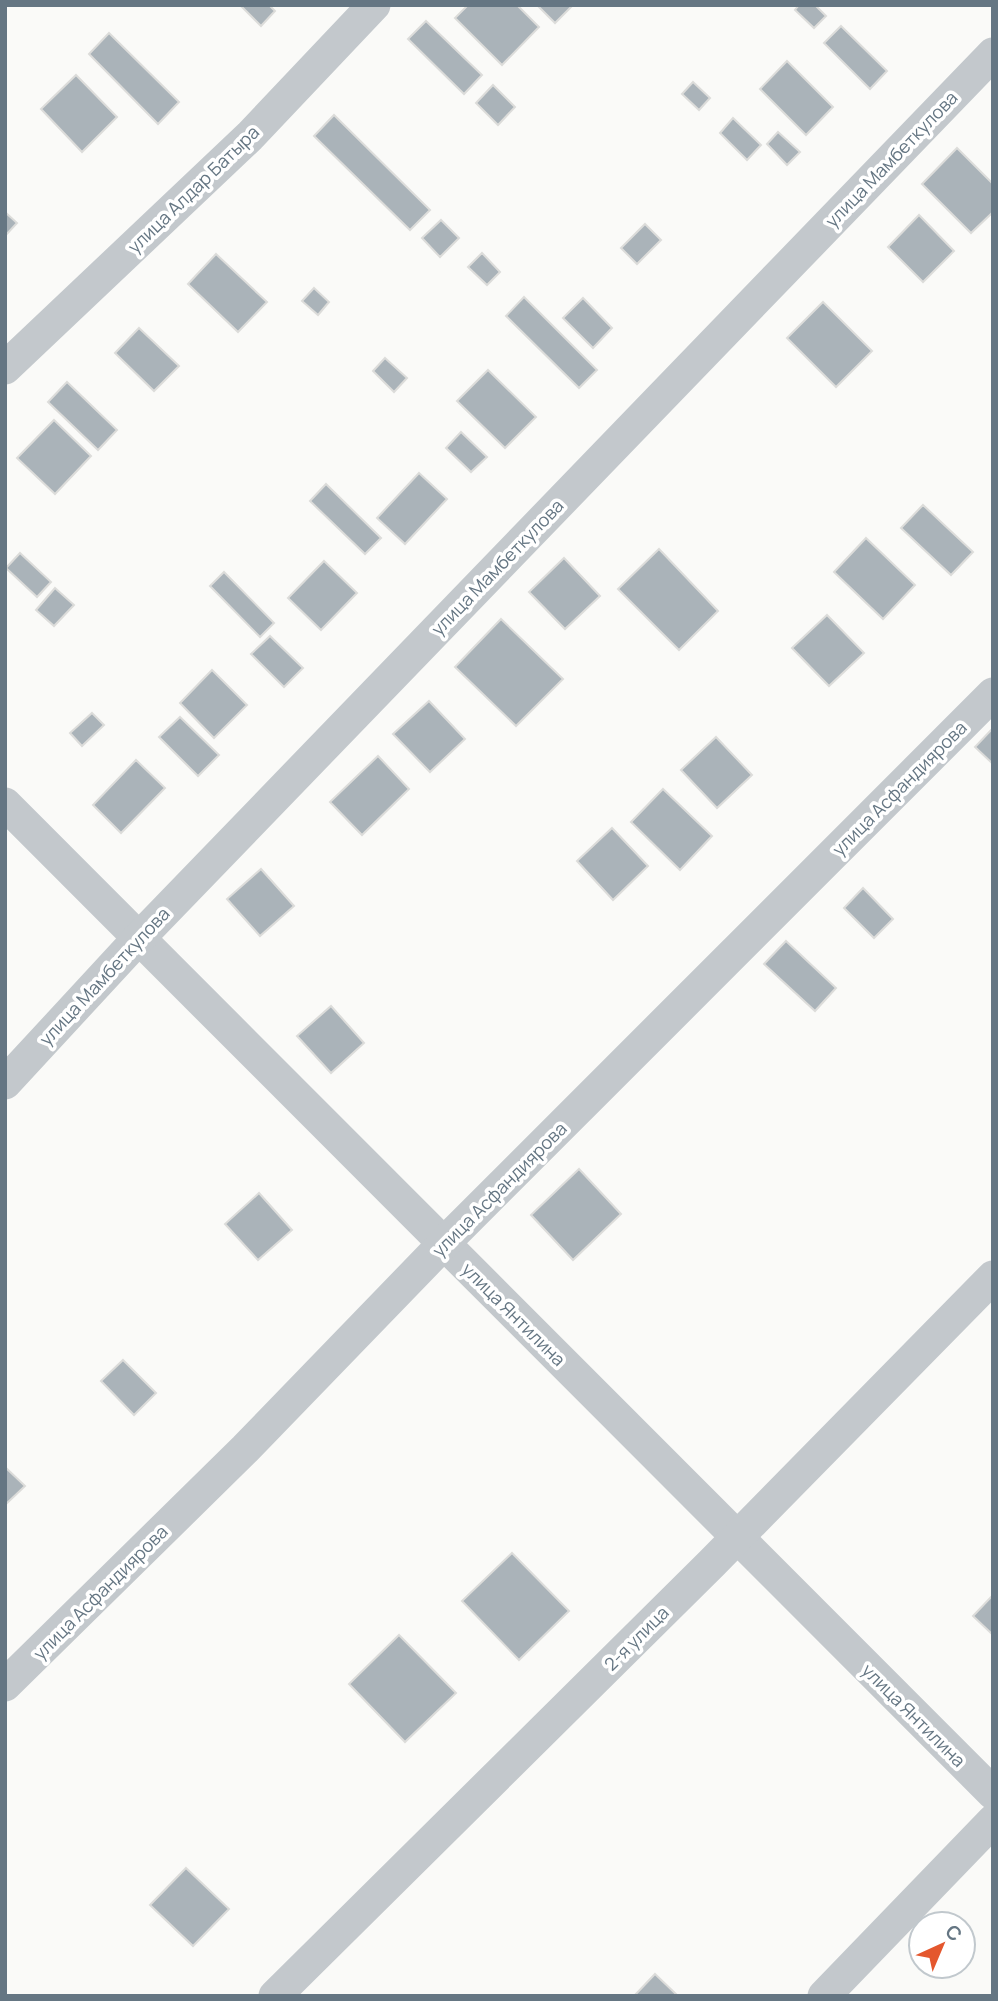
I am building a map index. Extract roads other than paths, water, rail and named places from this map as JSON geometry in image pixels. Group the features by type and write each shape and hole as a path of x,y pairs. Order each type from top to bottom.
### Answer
{"street":[{"name":"улица Алдар Батыра","path":"5,368 250,136 374,5"},
{"name":"улица Мамбеткулова","path":"5,1083 139,937 993,54"},
{"name":"улица Асфандиярова","path":"5,1685 245,1449 444,1244 993,694"},
{"name":"улица Янтилина","path":"5,804 993,1793"},
{"name":"2-я улица","path":"275,1996 737,1537 993,1277"},
{"path":"824,1996 993,1821"}]}
